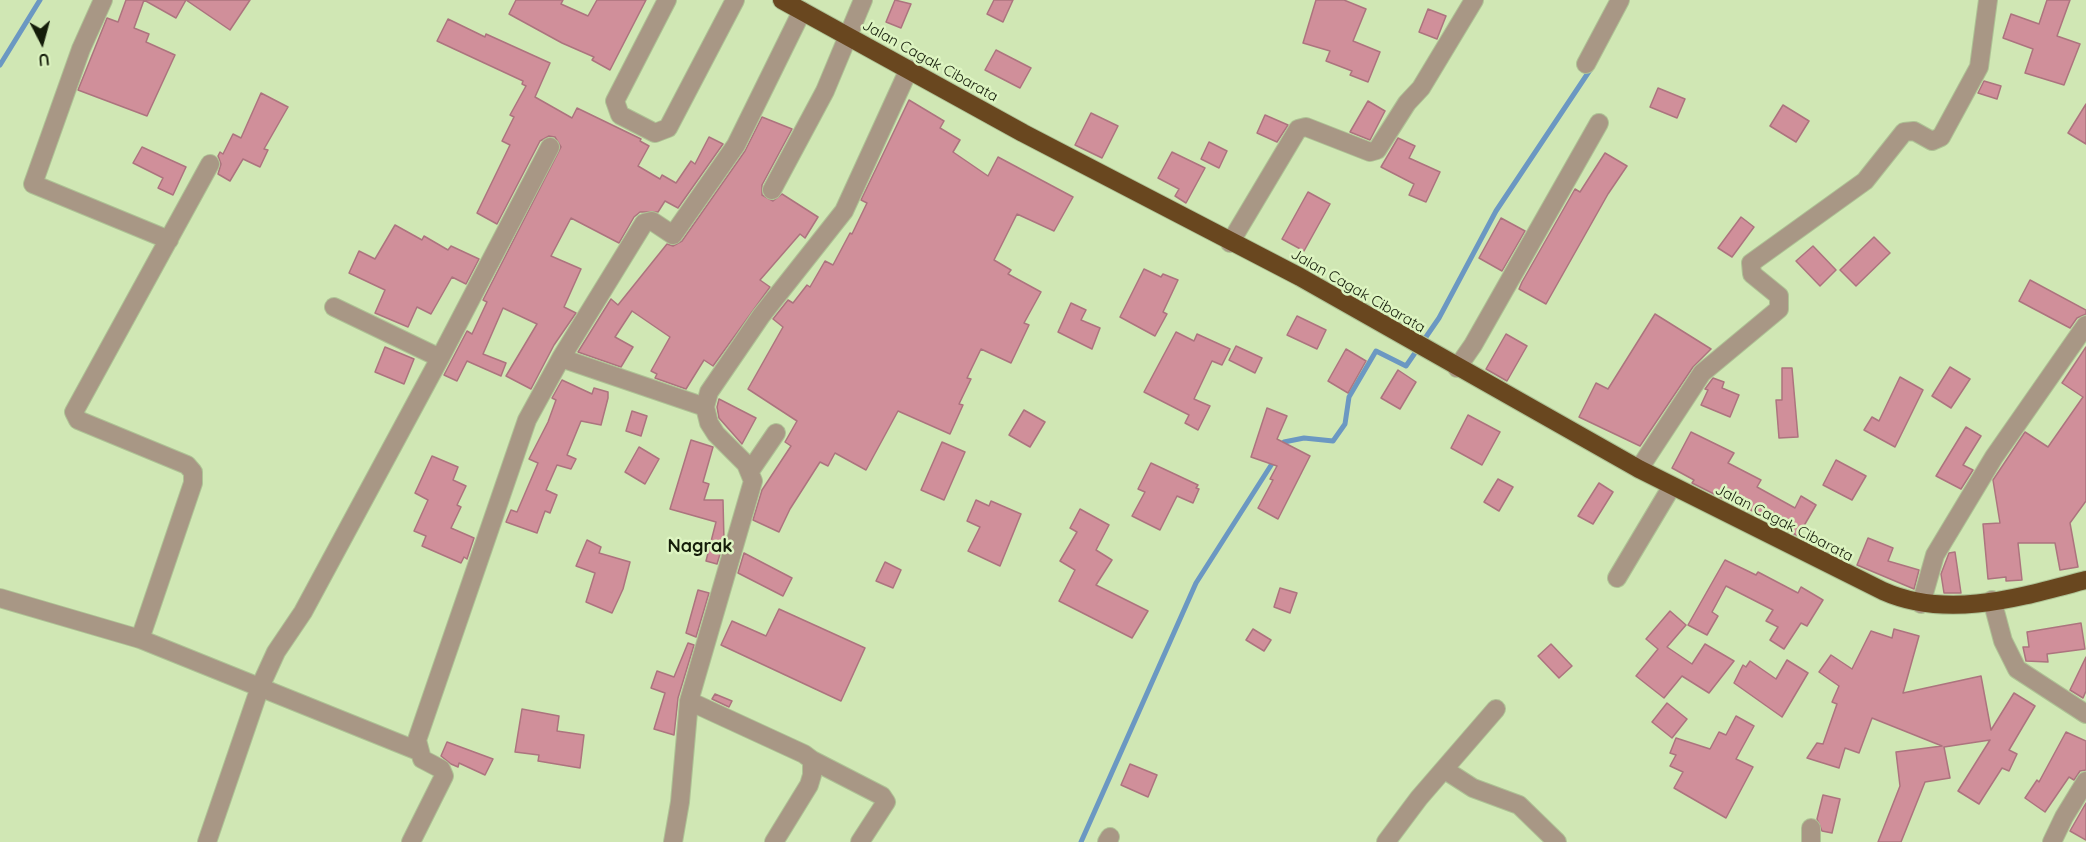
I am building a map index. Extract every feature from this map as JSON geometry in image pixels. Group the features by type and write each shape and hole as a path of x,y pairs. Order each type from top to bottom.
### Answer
{"highway":[{"name":"Jalan Cagak Cibarata","path":"782,0 1230,243 1300,277 1457,368 1640,469 1841,573 1901,599 1921,604 1954,605 1992,600 2086,580"}],"street":[{"path":"103,0 81,49 33,184 170,240"},
{"path":"667,0 615,101 620,115 655,133 668,128 735,0"},
{"path":"772,190 825,91 863,0"},
{"path":"1230,243 1298,129 1306,127 1370,152 1377,150 1407,103 1421,88 1474,0"},
{"path":"1586,64 1620,0"},
{"path":"1640,469 1702,373 1779,309 1779,296 1752,274 1751,263 1865,181 1904,132 1914,131 1932,141 1941,137 1979,67 1988,0"},
{"path":"411,842 444,776 441,769 422,759 418,751 419,734 527,420 561,358 644,223 651,221 673,235 716,176 736,145 802,11"},
{"path":"673,842 680,802 689,701 753,480 750,471 716,434 709,423 705,407 710,392 728,363 813,248 844,211 909,69"},
{"path":"1457,368 1473,345 1599,123"},
{"path":"207,842 260,687 276,652 303,612 440,358 550,147"},
{"path":"140,639 193,483 194,472 187,465 78,420 74,412 210,164"},
{"path":"334,307 440,358"},
{"path":"1921,604 1928,569 1940,545 1994,457 2086,325"},
{"path":"561,358 705,407"},
{"path":"750,471 776,433"},
{"path":"1617,578 1672,486"},
{"path":"0,598 140,639 418,751"},
{"path":"1992,600 2003,641 2017,669 2086,714"},
{"path":"689,701 804,754 882,796 886,802 860,842"},
{"path":"1386,842 1419,798 1496,709"},
{"path":"774,842 809,785 812,760"},
{"path":"1445,770 1473,788 1519,805 1556,842"},
{"path":"2052,842 2086,781"}],"building":[{"path":"126,0 144,0 134,28 149,34 146,42 175,55 147,116 78,90 107,18 118,22"},
{"path":"144,0 186,0 176,18"},
{"path":"186,0 250,0 230,30"},
{"path":"516,0 563,0 561,4 588,16 597,0 646,0 610,70 592,60 594,57 562,43 509,14"},
{"path":"895,0 911,4 901,28 886,22"},
{"path":"994,0 1013,0 1003,22 987,14"},
{"path":"1316,0 1344,0 1366,9 1353,41 1380,52 1368,82 1350,75 1352,71 1326,61 1330,51 1303,43"},
{"path":"2047,0 2070,0 2057,36 2080,44 2064,85 2025,73 2033,49 2003,38 2011,14 2039,24"},
{"path":"1428,9 1446,16 1437,39 1419,32"},
{"path":"448,19 485,37 486,34 550,63 535,97 572,118 577,108 641,139 640,141 649,146 638,166 660,179 662,175 676,183 691,161 695,164 709,137 723,144 678,208 665,201 658,212 640,212 634,217 619,243 571,218 551,256 581,269 564,307 576,313 554,345 531,389 506,376 537,324 503,308 483,354 506,363 501,376 467,361 457,381 444,375 467,331 472,334 487,302 483,300 561,147 555,137 549,136 540,141 497,224 477,213 510,145 502,141 514,117 510,115 526,86 522,84 523,81 437,41"},
{"path":"996,50 1031,68 1020,88 985,70"},
{"path":"1984,81 2001,86 1997,99 1978,93"},
{"path":"1658,88 1685,99 1677,118 1650,107"},
{"path":"261,93 288,107 264,149 268,150 260,167 243,159 230,181 218,174 221,164 218,156 220,152 223,154 233,134 241,138"},
{"path":"909,100 944,121 940,128 960,140 953,152 988,176 998,157 1073,197 1054,231 1017,214 994,260 1011,270 1008,274 1041,292 1024,323 1029,325 1011,363 981,349 967,378 971,379 959,404 963,405 950,434 898,411 866,470 835,453 828,466 820,462 790,509 779,532 753,520 762,490 791,446 785,442 797,421 748,389 783,327 773,319 788,300 793,303 807,285 810,287 825,261 833,265 850,233 852,234 867,203 861,200"},
{"path":"1368,101 1385,111 1370,140 1350,132"},
{"path":"2086,104 2086,144 2068,133"},
{"path":"1783,105 1809,121 1796,142 1770,126"},
{"path":"1091,113 1118,126 1102,158 1075,145"},
{"path":"1265,115 1288,125 1277,142 1257,133"},
{"path":"762,117 792,129 762,185 762,195 773,201 782,194 818,217 805,238 800,234 760,280 770,287 713,366 704,360 686,389 655,378 657,374 651,371 670,337 632,311 615,337 633,347 621,367 578,352 611,299 618,305 667,244 673,246 682,241 745,151"},
{"path":"1398,138 1415,146 1409,158 1440,172 1426,202 1409,195 1414,184 1381,167"},
{"path":"1209,142 1227,151 1219,168 1201,159"},
{"path":"142,147 186,167 173,195 158,188 163,178 133,163"},
{"path":"1172,152 1205,168 1186,203 1175,196 1179,189 1158,178"},
{"path":"1605,153 1627,166 1608,194 1546,304 1519,289 1575,189 1580,192"},
{"path":"1308,192 1330,204 1304,251 1282,239"},
{"path":"1741,217 1754,227 1732,257 1718,248"},
{"path":"1501,218 1525,231 1502,271 1479,258"},
{"path":"395,225 422,240 424,236 448,250 451,246 479,259 466,284 452,277 431,314 417,307 408,327 375,313 385,290 349,273 359,251 375,259"},
{"path":"1874,237 1890,253 1856,286 1840,270"},
{"path":"1813,246 1836,270 1820,286 1796,261"},
{"path":"1144,269 1161,277 1163,274 1178,280 1163,312 1167,314 1155,336 1120,317"},
{"path":"2030,280 2086,310 2086,314 2077,318 2070,328 2019,301"},
{"path":"1071,303 1086,310 1081,320 1100,328 1092,349 1058,332"},
{"path":"1655,314 1711,349 1693,367 1640,446 1579,417 1596,383 1608,389"},
{"path":"1297,316 1326,330 1317,349 1287,335"},
{"path":"1176,332 1194,341 1197,334 1230,349 1222,365 1212,361 1194,399 1210,406 1198,430 1185,423 1189,415 1144,392"},
{"path":"1506,334 1527,346 1507,381 1486,369"},
{"path":"1236,346 1262,358 1255,373 1229,360"},
{"path":"385,347 414,359 404,384 375,372"},
{"path":"2086,347 2086,501 2070,523 2078,567 2060,570 2055,543 2018,543 2022,580 2006,581 2006,577 1988,579 1983,524 2000,523 1993,480 2025,432 2048,447 2083,397 2062,383"},
{"path":"1346,349 1366,361 1348,393 1328,381"},
{"path":"1950,367 1970,379 1951,408 1932,396"},
{"path":"1782,368 1792,368 1798,437 1779,438 1776,400 1782,400"},
{"path":"1398,370 1416,382 1400,409 1381,398"},
{"path":"1900,377 1923,390 1895,447 1864,430 1872,417 1879,421"},
{"path":"1713,378 1724,382 1722,388 1739,395 1730,417 1701,405 1708,390 1705,389"},
{"path":"562,380 592,394 594,388 608,392 608,398 601,425 581,421 567,455 576,459 571,469 557,465 546,490 557,495 550,513 545,511 537,533 506,522 511,510 517,512 538,463 529,459 548,422 556,400 552,398"},
{"path":"719,399 756,418 742,444 719,418 717,407"},
{"path":"1267,408 1287,416 1277,439 1310,456 1278,519 1258,508 1273,480 1270,479 1277,466 1251,457"},
{"path":"1024,410 1045,422 1030,447 1009,435"},
{"path":"632,411 647,416 641,436 626,431"},
{"path":"1468,415 1500,432 1482,465 1451,448"},
{"path":"1966,427 1981,436 1963,465 1973,470 1961,489 1936,476"},
{"path":"1691,432 1734,453 1728,463 1761,480 1757,487 1795,508 1801,496 1816,505 1798,536 1729,498 1728,501 1692,483 1694,480 1672,468"},
{"path":"691,440 713,447 703,482 709,484 704,500 723,500 724,541 717,564 706,561 716,522 670,509"},
{"path":"942,442 965,452 944,500 921,490"},
{"path":"639,447 659,459 645,484 625,472"},
{"path":"432,456 458,467 453,480 466,486 457,505 461,507 451,528 474,538 467,559 464,557 461,563 422,546 426,536 414,531 428,500 415,493"},
{"path":"1836,460 1866,476 1852,500 1823,485"},
{"path":"1151,463 1198,485 1196,488 1199,489 1193,503 1177,496 1160,530 1132,516 1145,492 1138,489"},
{"path":"1498,479 1513,487 1499,511 1484,502"},
{"path":"1599,483 1613,492 1593,524 1578,516"},
{"path":"976,500 989,506 991,501 1021,514 1000,566 968,551 980,527 967,521"},
{"path":"1080,509 1109,525 1096,550 1112,560 1096,585 1148,611 1132,638 1059,601 1075,570 1060,561 1077,532 1070,528"},
{"path":"1868,538 1893,548 1888,561 1919,570 1914,589 1857,565"},
{"path":"587,540 601,547 599,553 630,562 623,589 612,613 586,602 595,573 576,566"},
{"path":"1955,552 1961,593 1944,593 1941,574 1949,553"},
{"path":"744,553 792,578 783,596 738,573"},
{"path":"1725,560 1756,575 1758,572 1798,593 1801,587 1823,600 1807,626 1801,623 1784,649 1770,640 1778,627 1766,621 1773,610 1726,586 1712,612 1718,616 1707,635 1688,625"},
{"path":"885,562 901,570 893,588 876,581"},
{"path":"1280,588 1297,593 1290,613 1274,607"},
{"path":"698,590 709,593 696,637 686,633"},
{"path":"779,609 865,648 841,701 721,645 732,621 766,636"},
{"path":"1670,611 1686,625 1667,647 1692,664 1705,644 1734,661 1709,693 1682,676 1664,698 1636,676 1658,649 1646,639"},
{"path":"2081,623 2085,649 2047,654 2048,662 2026,661 2023,647 2029,647 2027,632"},
{"path":"1253,629 1271,640 1264,651 1246,640"},
{"path":"1894,629 1919,636 1903,693 1981,676 1991,730 2014,693 2035,706 2009,750 2017,754 2009,771 2002,768 1979,804 1958,791 1990,740 1944,747 1950,778 1925,782 1901,842 1878,842 1900,786 1896,752 1942,746 1872,718 1859,753 1845,748 1839,768 1807,758 1817,743 1823,744 1837,704 1832,702 1839,686 1819,672 1831,655 1852,669 1871,631 1892,638"},
{"path":"688,643 694,645 678,698 674,735 654,729 665,693 651,688 657,671 674,677"},
{"path":"1551,644 1572,666 1559,678 1538,656"},
{"path":"2086,657 2086,691 2083,698 2070,690"},
{"path":"1787,660 1808,673 1782,717 1734,683 1743,665 1746,667 1750,661 1776,679"},
{"path":"715,694 732,701 729,707 712,699"},
{"path":"1667,703 1687,719 1672,738 1652,722"},
{"path":"522,709 559,716 557,731 584,735 580,768 538,761 539,755 515,752"},
{"path":"1736,716 1754,726 1736,759 1753,767 1726,818 1674,788 1683,772 1670,766 1676,755 1670,753 1676,738 1710,749 1719,732 1726,735"},
{"path":"2066,732 2086,741 2086,770 2080,771 2074,780 2069,777 2045,812 2025,798 2037,780 2039,782"},
{"path":"447,742 493,759 485,775 459,763 458,767 451,764 441,756"},
{"path":"1130,764 1157,775 1148,797 1121,785"},
{"path":"1823,795 1840,799 1832,833 1822,831 1817,819"},
{"path":"2086,803 2086,840 2070,831"}],"waterway":[{"path":"0,65 40,0"},
{"path":"1281,448 1284,442 1304,438 1333,441 1345,424 1349,397 1376,351 1406,366 1439,318 1496,211 1592,67"},
{"path":"1081,842 1196,583 1275,459"}],"district":[{"name":"Nagrak","path":"700,547"}]}
